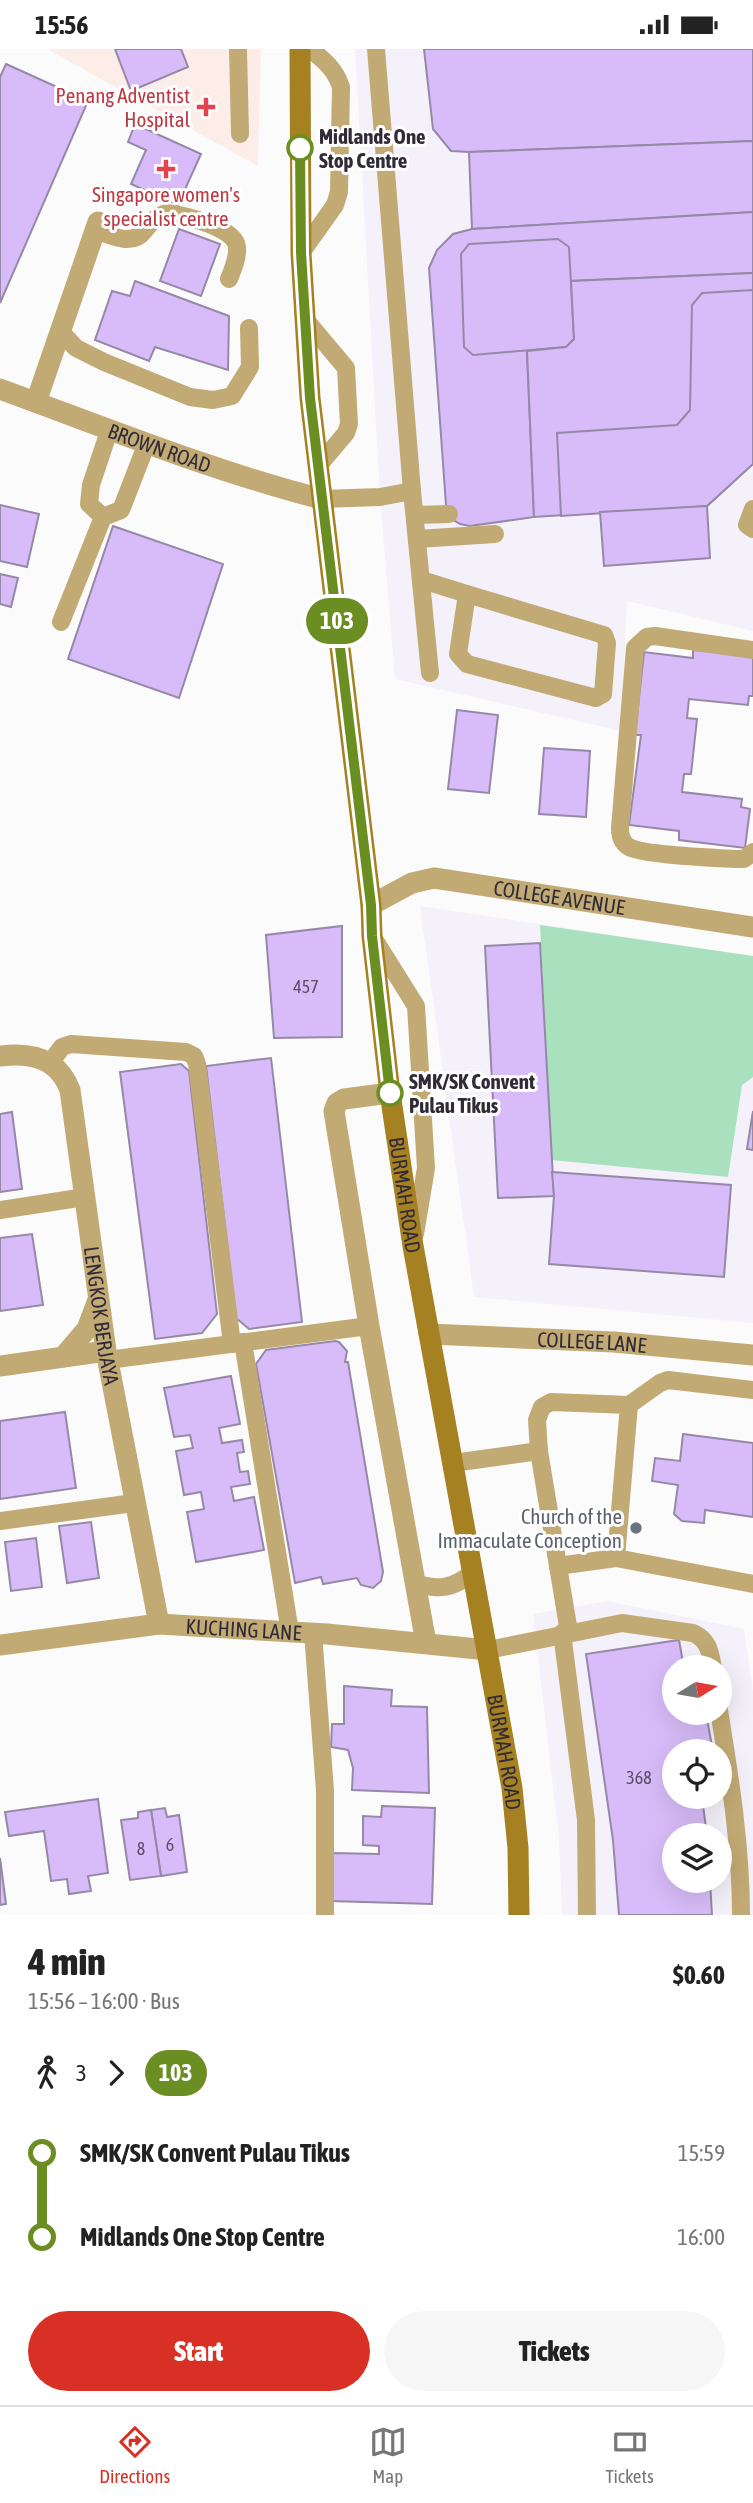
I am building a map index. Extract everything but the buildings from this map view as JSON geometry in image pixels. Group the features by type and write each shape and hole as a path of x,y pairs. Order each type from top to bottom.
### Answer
{"main road":[{"name":"BURMAH ROAD","path":"300,49 301,253 310,398 371,905 372,936 390,1093 413,1246 512,1788 518,1847 519,1915"}],"street":[{"path":"36,402 96,226"},
{"name":"BROWN ROAD","path":"0,389 109,431 261,483 323,499"},
{"name":"COLLEGE AVENUE","path":"371,905 412,883 434,878 753,927"},
{"path":"0,1056 29,1055 43,1058 50,1063"},
{"name":"LENGKOK BERJAYA","path":"50,1063 59,1069 70,1090 107,1356 159,1624"},
{"path":"390,1093 344,1099 337,1103 334,1111 369,1326 426,1643"},
{"path":"63,1357 87,1329 99,1299"},
{"name":"COLLEGE LANE","path":"429,1334 614,1342 753,1355"},
{"path":"0,1366 63,1357 107,1356"},
{"name":"KUCHING LANE","path":"0,1645 159,1624 313,1633 488,1650"}],"lane":[{"path":"238,49 240,134"},
{"path":"301,253 335,205 339,192 341,87 336,73 328,63 310,49"},
{"path":"376,49 412,491 430,673"},
{"path":"96,226 129,239 138,237 151,221 166,213 223,229 235,240 237,248 229,279"},
{"path":"304,318 346,368 349,424 346,433 319,465"},
{"path":"60,331 76,348 104,362 190,397 213,400 232,396 250,367 249,328"},
{"path":"103,517 89,504 90,485 109,431"},
{"path":"61,622 103,517 121,510 147,443"},
{"path":"323,499 380,496 412,491"},
{"path":"753,509 747,525 753,529"},
{"path":"415,515 449,514"},
{"path":"417,539 495,534"},
{"path":"422,580 604,635 607,643 603,694 596,698 467,664 458,654 467,594"},
{"path":"753,650 655,636 648,637 635,648 620,836 625,843 639,851 736,859 744,859 753,852"},
{"path":"372,936 416,1006 426,1168 413,1246"},
{"path":"50,1063 62,1047 71,1044 186,1052 194,1056 237,1343 290,1632"},
{"path":"0,1210 85,1197"},
{"path":"107,1356 369,1326"},
{"path":"587,1915 586,1820 558,1566 539,1451 537,1420 542,1407 551,1402 629,1405 668,1380 753,1390"},
{"path":"616,1558 629,1405"},
{"path":"453,1463 539,1451"},
{"path":"0,1521 134,1503"},
{"path":"558,1566 616,1558 753,1584"},
{"path":"416,1583 430,1588 447,1588 472,1573"},
{"path":"488,1650 622,1623 693,1633 707,1643 710,1655"},
{"path":"313,1633 325,1790 325,1915"},
{"path":"721,1725 733,1797 741,1878 741,1915"}],"shaded area":[{"name":"Penang Adventist Hospital","path":"47,49 261,49 258,166"},
{"path":"355,49 753,49 753,631 627,601 621,731 395,679 380,497"},
{"path":"420,906 753,956 753,1323 474,1297"},
{"path":"607,1601 744,1629 753,1691 753,1915 562,1915 559,1838 533,1614"}],"green space":[{"path":"540,925 753,956 753,1077 742,1085 728,1177 552,1160"}],"bus line":[{"name":"103","path":"300,148 301,253 310,398 371,905 372,936 390,1093"}],"place":[{"name":"Penang Adventist Hospital","path":"206,107"},
{"name":"Midlands One Stop Centre","path":"300,148"},
{"name":"Singapore women's specialist centre","path":"166,169"},
{"name":"SMK/SK Convent Pulau Tikus","path":"390,1093"},
{"name":"Church of the Immaculate Conception","path":"636,1528"}]}
